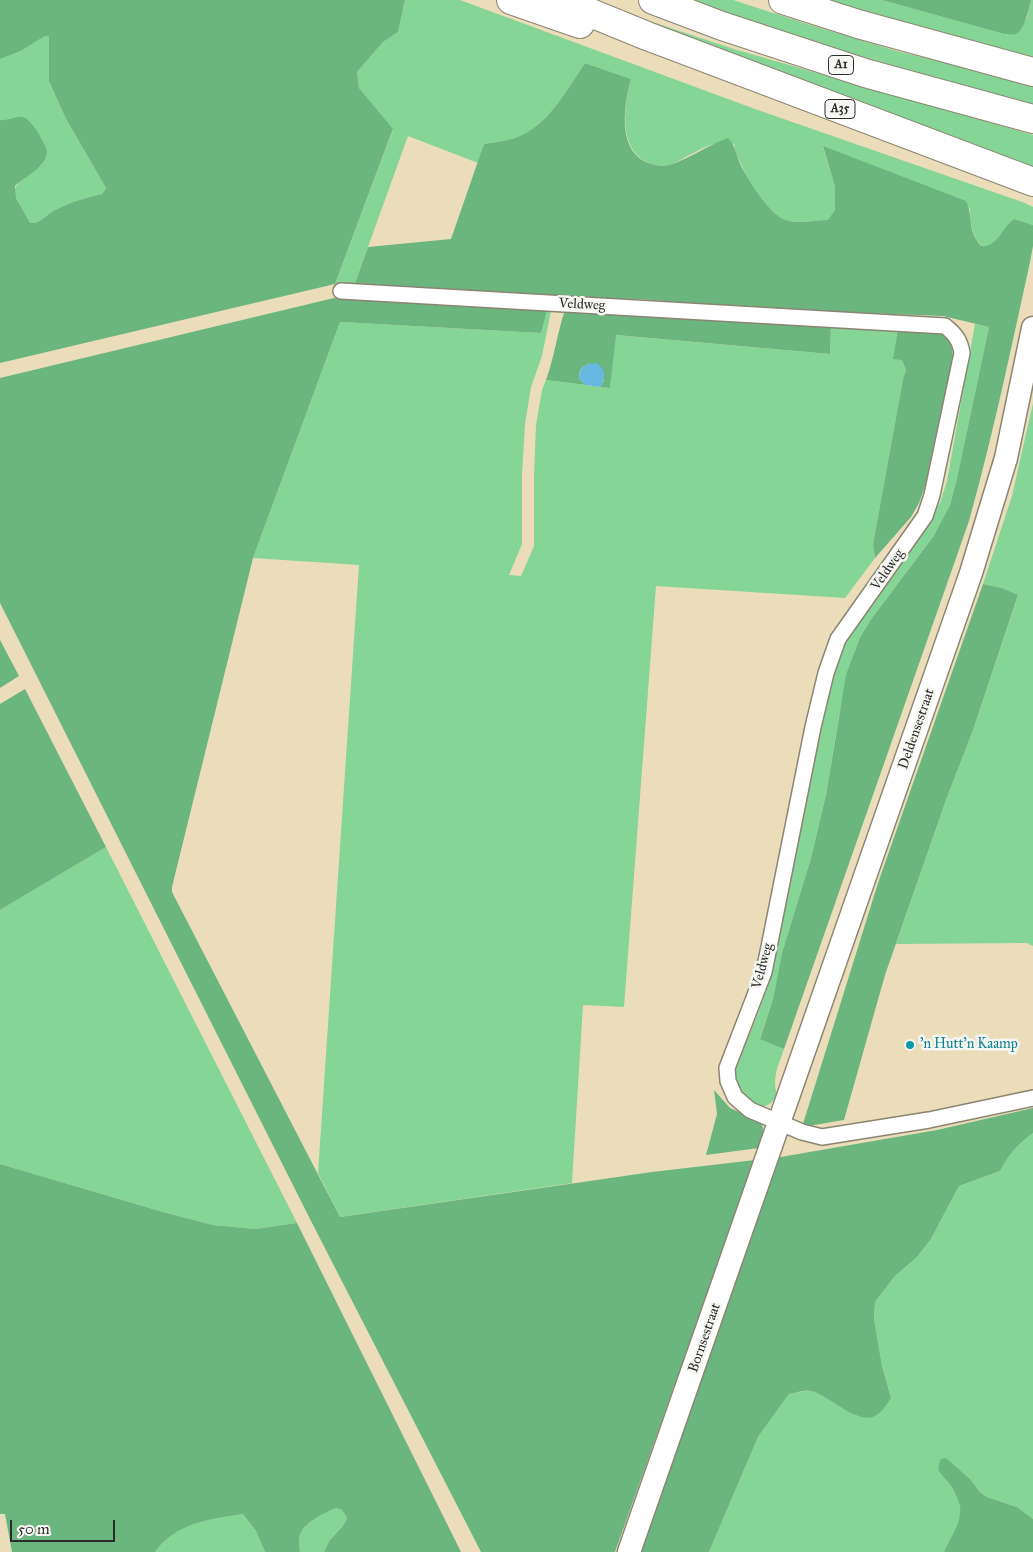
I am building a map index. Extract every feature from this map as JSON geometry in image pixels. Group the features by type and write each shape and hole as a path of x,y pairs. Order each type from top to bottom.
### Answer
{"highway":[{"name":"A35","path":"511,0 599,31 647,36"},
{"name":"A35","path":"559,0 647,36 1033,182"},
{"name":"A1","path":"653,0 722,26 864,73 1033,119"},
{"path":"783,0 858,24 1033,72"}],"street":[{"name":"Veldweg","path":"341,291 945,326 954,334 960,343 962,353 932,495 925,516 838,640 826,673 813,727 764,972 727,1068 728,1081 735,1097 750,1110 802,1132 822,1137 928,1120 1033,1098"},
{"name":"Deldensestraat","path":"780,1123 992,508 1008,449 1033,328"},
{"name":"Bornsestraat","path":"629,1552 780,1123"}],"green space":[{"path":"0,0 405,0 398,32 383,42 357,72 359,88 393,129 335,284 0,363 0,120 25,118 39,134 46,148 47,154 41,165 15,186 16,198 30,223 38,222 56,209 102,194 106,188 66,119 49,82 49,36 45,36 21,51 0,59"},
{"path":"405,0 460,0 755,109 1025,203 1033,207 1033,225 1014,219 992,245 989,247 981,246 972,229 970,209 823,147 835,187 835,210 829,220 789,221 780,217 772,210 755,189 747,177 734,144 710,145 666,166 652,164 638,156 631,147 627,137 625,113 631,79 585,63 547,116 527,132 515,138 484,144 478,163 408,136 355,283 335,284 393,130 359,88 357,72 383,42 398,32"},
{"path":"676,0 733,0 900,52 1033,83 1033,105 804,40"},
{"path":"823,0 882,0 1004,34 1016,34 1027,18 1031,0 1033,0 1033,57 961,39"},
{"path":"882,0 1031,0 1026,18 1019,32 1016,34 1004,34"},
{"path":"625,16 640,18 737,50 1033,135 1033,174"},
{"path":"45,36 49,36 49,83 66,119 106,188 102,194 56,209 38,222 30,223 18,202 15,190 22,180 41,165 22,117 6,121 0,120 0,59 21,51"},
{"path":"585,63 631,79 626,101 625,125 630,147 637,156 652,164 660,166 669,165 728,138 735,148 741,166 762,198 775,213 789,221 828,220 835,210 835,187 823,146 966,201 973,234 981,246 986,246 995,241 1014,219 1033,225 1033,246 1009,360 969,521 784,1049 760,1039 773,999 782,953 811,858 826,795 846,675 860,637 872,618 933,537 950,505 989,327 943,316 787,310 638,299 570,298 355,283 368,247 451,239 484,144 515,138 537,125 563,96"},
{"path":"334,298 547,311 541,333 340,322 253,558 172,892 340,1217 652,1172 755,1160 615,1552 481,1552 311,1221 0,603 0,378"},
{"path":"547,311 551,311 542,356 531,387 525,424 522,474 522,544 509,575 521,576 534,546 536,425 542,390 546,380 610,388 615,335 830,354 831,326 898,330 902,360 906,370 873,545 875,558 845,598 656,586 624,1007 583,1005 572,1183 340,1217 318,1173 359,565 253,558 340,322 541,333"},
{"path":"566,311 831,326 830,354 616,335 610,388 600,387 604,380 589,364 582,368 579,373 579,379 586,385 546,380"},
{"path":"975,324 989,327 950,505 933,537 872,618 860,637 855,650 839,715 826,795 811,858 782,953 773,999 760,1038 784,1049 775,1077 777,1095 770,1103 762,1107 755,1106 747,1102 741,1095 734,1079 735,1070 772,974 830,684 844,647 852,632 931,520 941,500 947,481"},
{"path":"898,330 925,330 944,334 950,341 953,356 933,464 919,503 911,517 875,558 873,545 906,370 902,360 893,359"},
{"path":"1033,403 1033,946 1027,943 896,944 946,800 973,730 1018,596 1002,588 983,584 1012,496"},
{"path":"983,584 1002,588 1018,595 973,730 946,800 885,975 844,1120 802,1127 878,883"},
{"path":"0,640 19,676 0,688"},
{"path":"25,689 106,847 0,910 0,704"},
{"path":"106,847 297,1223 255,1229 213,1225 0,1164 0,910"},
{"path":"714,1090 730,1108 756,1119 762,1125 764,1132 759,1148 706,1155 717,1114"},
{"path":"1033,1108 1033,1133 1014,1150 1000,1171 959,1186 931,1239 917,1257 895,1276 875,1302 874,1319 882,1366 891,1398 882,1410 875,1416 868,1418 860,1417 812,1391 789,1394 758,1437 709,1552 637,1552 775,1158 937,1130"},
{"path":"1033,1133 1033,1519 1017,1507 987,1497 980,1492 971,1480 946,1459 941,1459 940,1473 956,1494 961,1513 957,1527 944,1552 709,1552 758,1437 789,1394 810,1390 832,1399 842,1408 891,1398 882,1366 874,1319 875,1302 895,1276 917,1257 931,1239 959,1186 1000,1171 1014,1150"},
{"path":"0,1164 213,1225 255,1229 297,1223 461,1552 324,1552 329,1541 343,1526 347,1518 342,1510 336,1508 315,1518 302,1530 299,1537 300,1552 265,1552 256,1531 243,1514 194,1524 163,1542 155,1552 12,1552 5,1514 0,1514"},
{"path":"946,1458 987,1497 1017,1507 1033,1519 1033,1552 944,1552 957,1525 960,1513 956,1494 939,1470 941,1459"},
{"path":"336,1508 342,1510 347,1518 343,1526 329,1541 324,1552 300,1552 299,1537 302,1530 315,1518"},
{"path":"243,1514 256,1531 265,1552 155,1552 163,1542 183,1529 218,1518"}],"water":[{"path":"597,363 603,371 604,377 600,387 586,385 579,379 580,371 586,365"}],"place":[{"name":"'n Hutt'n Kaamp","path":"910,1045"}]}
